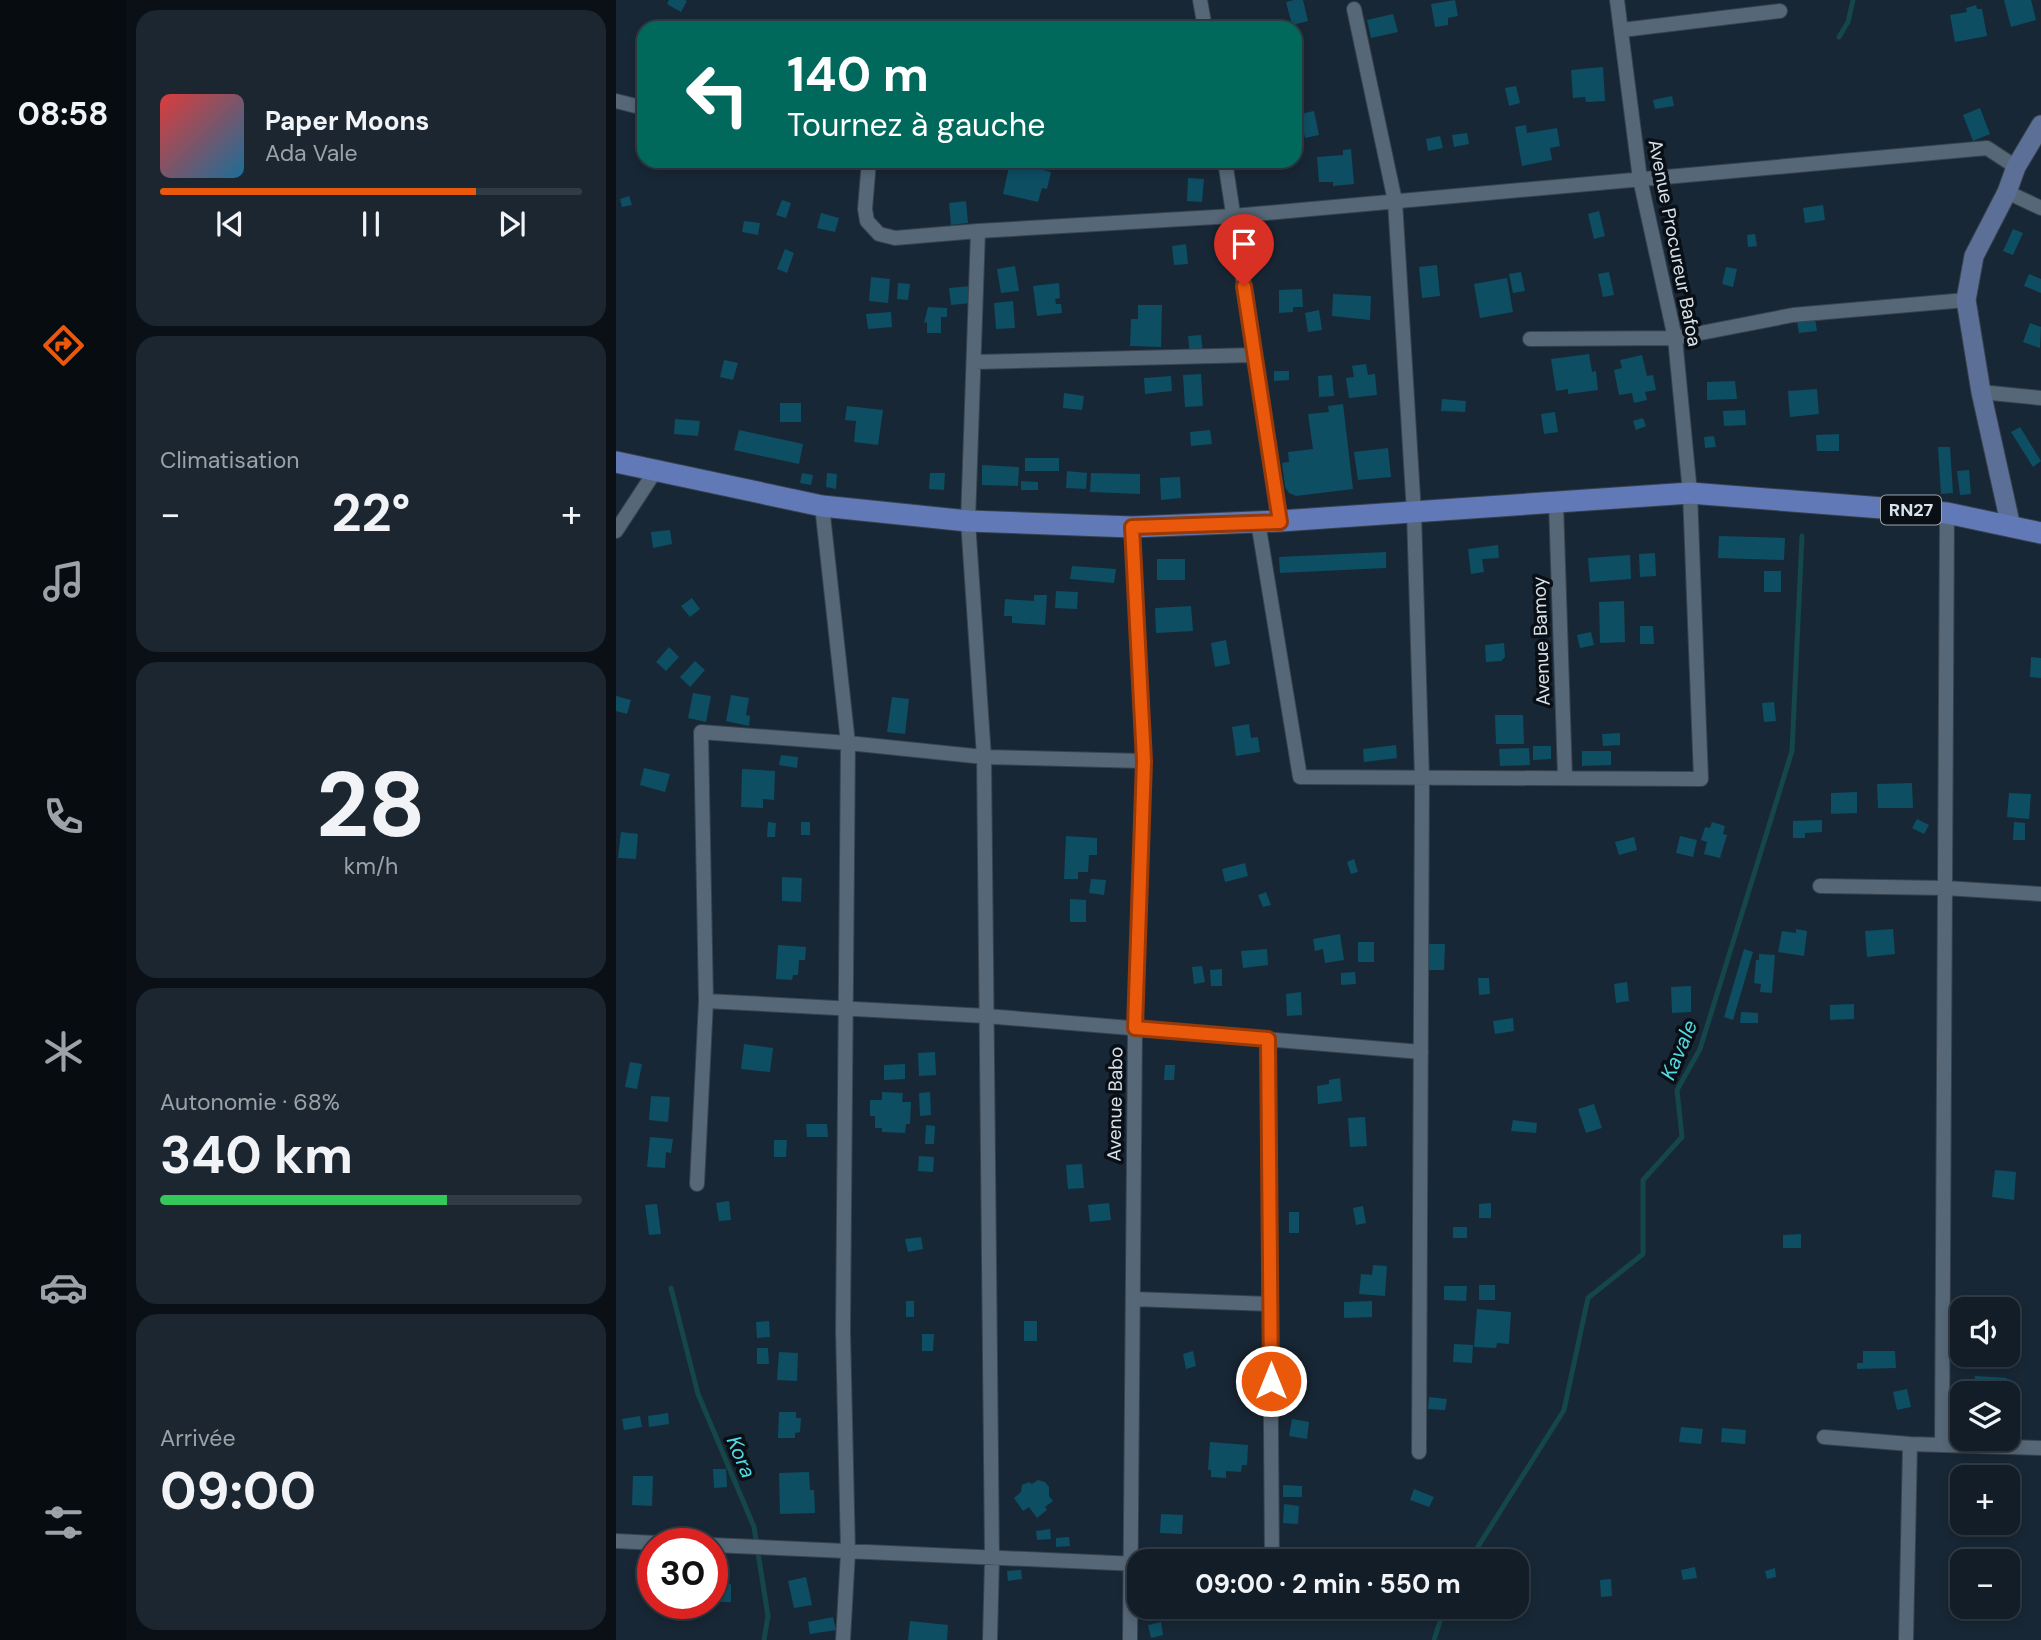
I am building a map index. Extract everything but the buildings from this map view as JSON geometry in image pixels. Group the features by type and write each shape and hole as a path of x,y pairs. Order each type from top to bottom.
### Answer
{"main road":[{"name":"RN27","path":"616,462 822,506 968,521 1132,527 1280,522 1690,493 1947,513 2041,533"}],"street":[{"path":"1200,0 1204,21"},
{"name":"Avenue Procureur Bafoa","path":"1565,777 1701,779 1690,493 1675,338 1640,179 1617,0"},
{"path":"1354,9 1395,201 1414,513 1422,778 1419,1452"},
{"path":"1622,30 1780,10"},
{"path":"616,100 637,106"},
{"path":"2011,527 1981,392 1966,300 1974,256 2007,192 2016,167 2041,125"},
{"path":"868,168 865,209 867,222 878,234 895,238 1233,216 1987,148 2016,167"},
{"path":"1226,168 1280,522"},
{"path":"2007,192 2041,208"},
{"path":"978,231 968,521 984,757 992,1559 990,1640"},
{"path":"1530,339 1675,338 1793,315 1966,300"},
{"path":"974,362 1254,355"},
{"path":"1981,392 2041,398"},
{"path":"616,531 656,470"},
{"name":"Avenue Bamoy","path":"1556,503 1565,777"},
{"path":"822,506 848,743 843,1331 848,1552 844,1640"},
{"path":"1942,1445 1947,513"},
{"path":"1258,522 1300,777 1565,777"},
{"name":"Avenue Babo","path":"1132,527 1144,761 1135,1028 1135,1549"},
{"path":"698,1184 706,1001 701,732 984,757 1144,761"},
{"path":"1820,886 1945,888 2041,894"},
{"path":"706,1001 986,1016 1421,1052"},
{"path":"1268,1039 1272,1549"},
{"path":"1133,1299 1270,1304"},
{"path":"1824,1437 1910,1444 2041,1448"},
{"path":"1906,1640 1910,1444"},
{"path":"616,1541 637,1542"},
{"path":"728,1546 1127,1564"},
{"name":"Avenue Babo","path":"1130,1640 1131,1619"}],"waterway":[{"path":"1839,37 1848,22 1853,0"},
{"name":"Kavale","path":"1477,1549 1564,1410 1588,1298 1643,1254 1643,1180 1682,1137 1677,1090 1700,1049 1792,751 1802,536"},
{"name":"Kora","path":"671,1288 698,1394 754,1527 768,1616 764,1640"},
{"name":"Kavale","path":"1434,1640 1441,1619"}],"route":[{"path":"1244,286 1280,522 1132,527 1144,761 1135,1028 1268,1039 1271,1381"}]}
